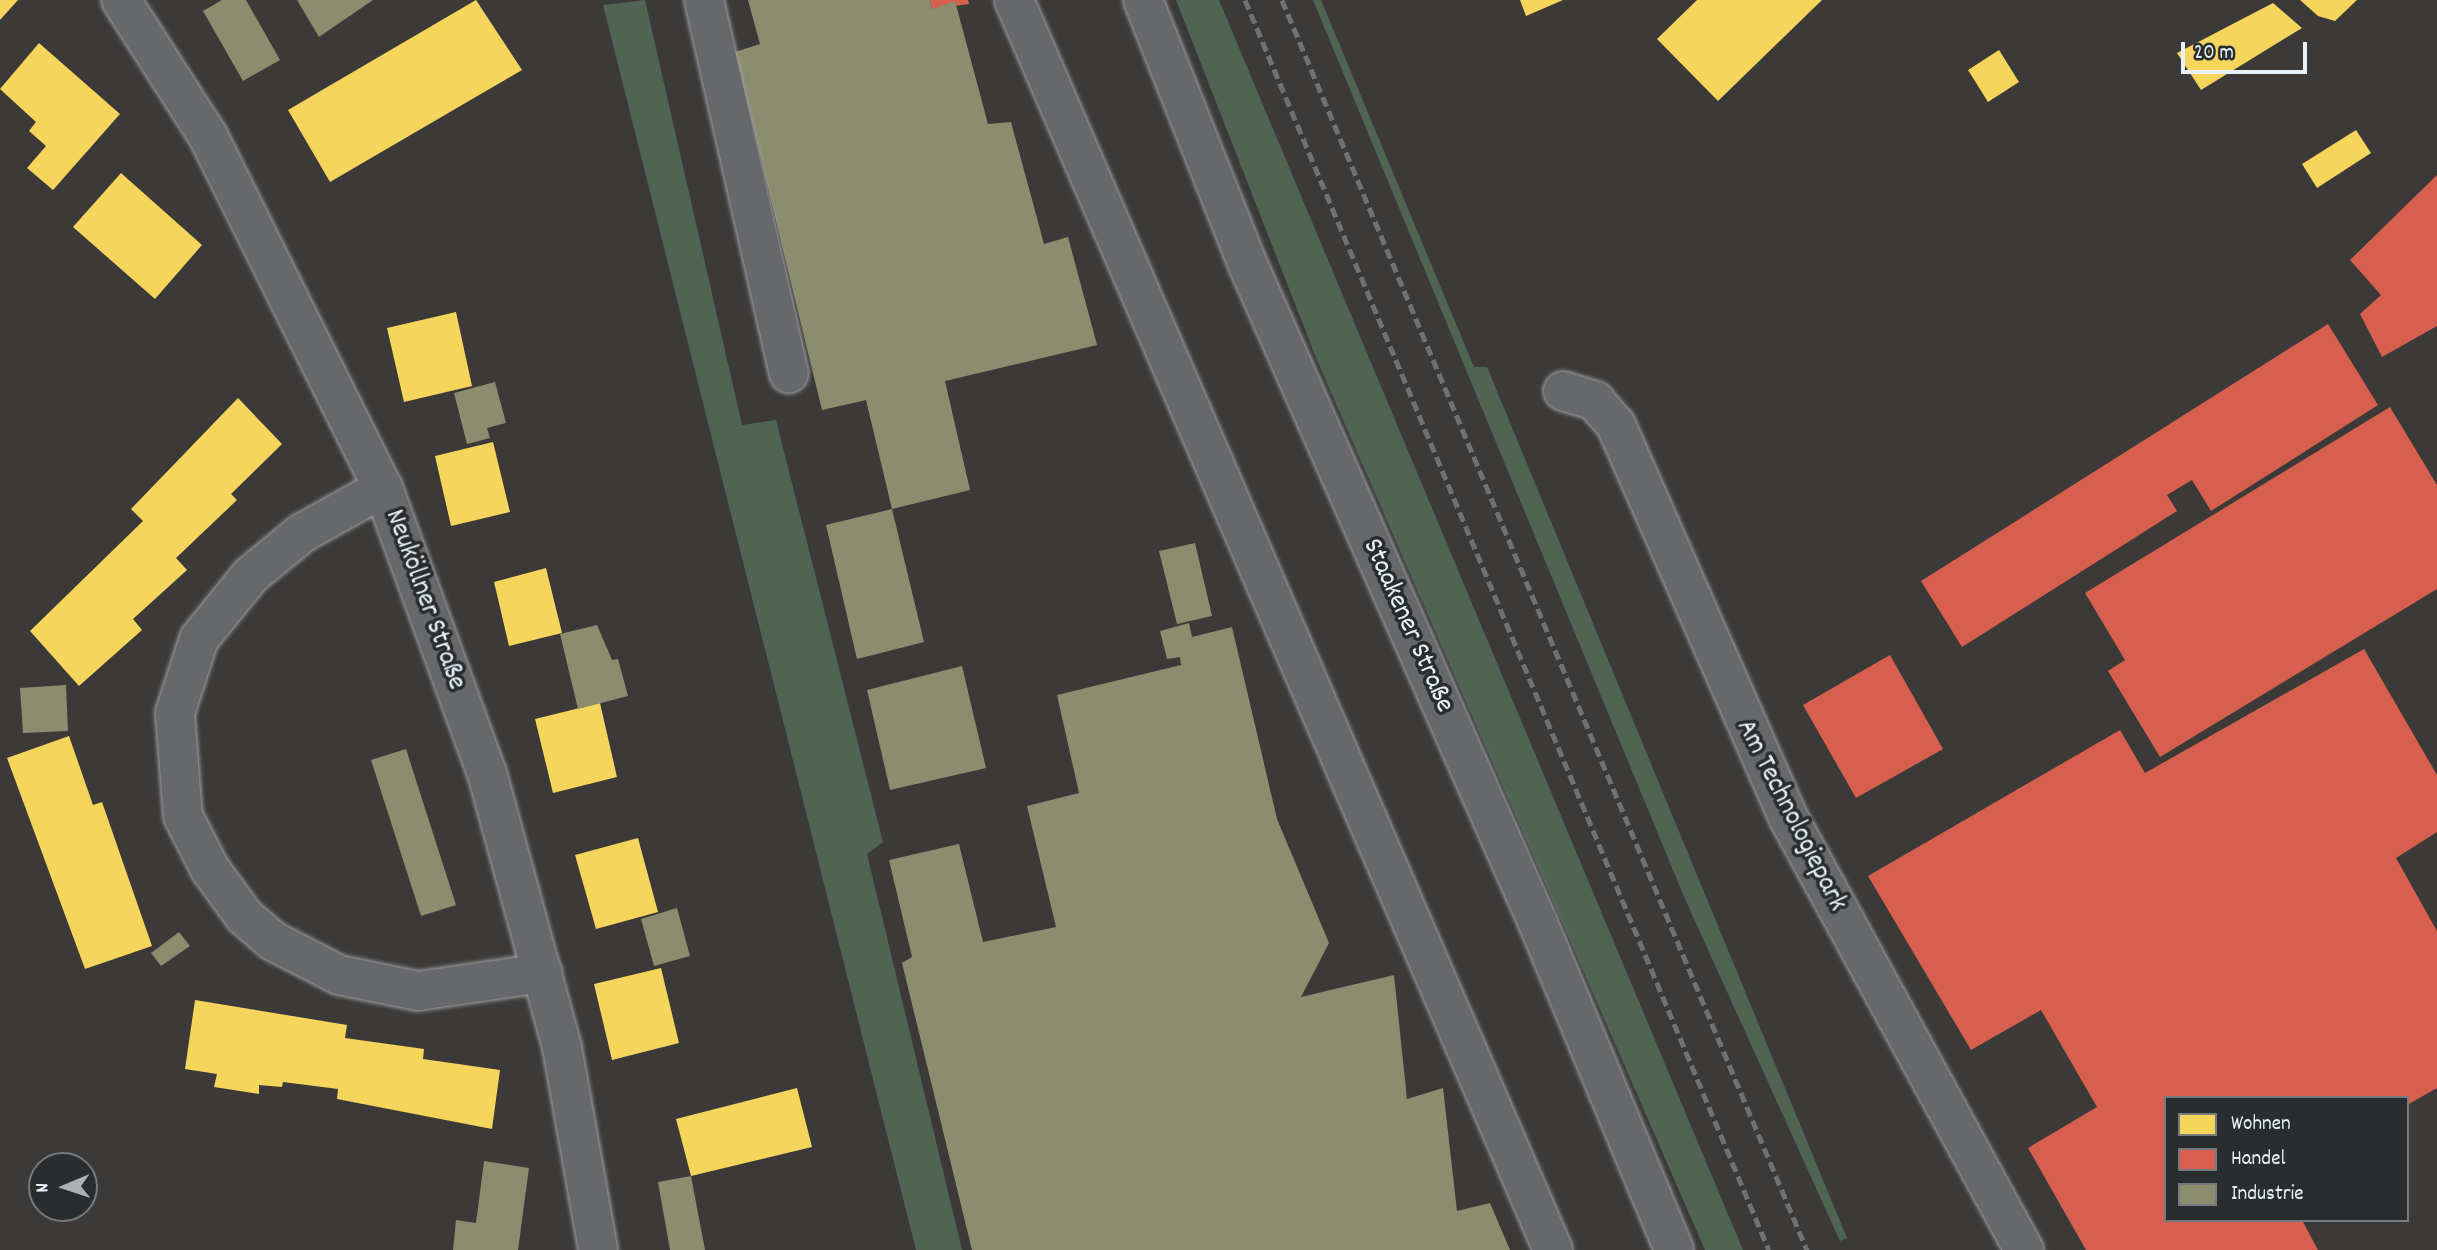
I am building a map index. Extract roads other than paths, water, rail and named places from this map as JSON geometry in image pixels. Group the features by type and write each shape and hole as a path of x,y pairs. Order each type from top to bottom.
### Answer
{"street":[{"name":"Neuköllner Straße","path":"121,0 208,136 383,488 486,773 543,973 578,1122 598,1250"},
{"path":"704,0 789,373"},
{"path":"1014,0 1553,1250"},
{"name":"Staakener Straße","path":"1143,0 1248,265 1538,923 1674,1250"},
{"name":"Am Technologiepark","path":"1563,391 1595,401 1616,425 1784,808 2024,1250"},
{"path":"383,488 292,541 250,576 199,639 175,713 183,816 210,869 244,916 273,941 339,975 418,991 543,973"}],"railway":[{"path":"1245,0 1769,1250"},
{"path":"1282,0 1807,1250"}]}
